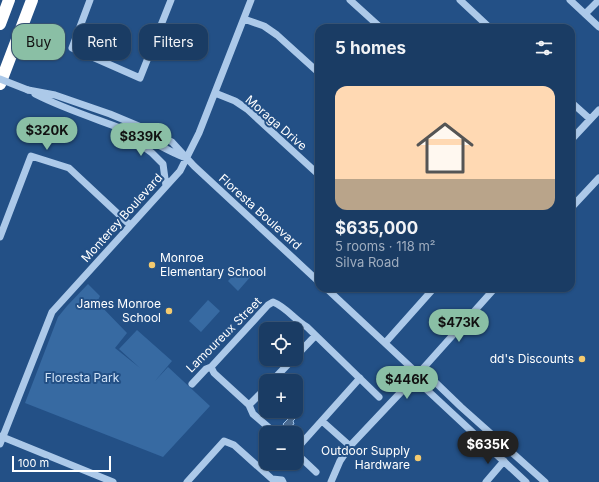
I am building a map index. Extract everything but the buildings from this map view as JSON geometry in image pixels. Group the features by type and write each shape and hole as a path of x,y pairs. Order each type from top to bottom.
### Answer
{"highway":[{"path":"0,24 9,0"},
{"path":"0,84 32,0"}],"street":[{"path":"90,0 72,48 140,78 170,0"},
{"name":"Monterey Boulevard","path":"1,439 52,312 180,170 199,133 251,0"},
{"path":"350,0 377,24"},
{"path":"460,0 486,24"},
{"path":"570,0 599,27"},
{"path":"585,14 599,0"},
{"path":"244,19 264,26 277,34 315,69"},
{"path":"0,79 28,90"},
{"name":"Floresta Boulevard","path":"28,90 53,103 140,136 171,153 186,158"},
{"name":"Floresta Boulevard","path":"28,90 55,95 110,114 153,132 172,142 186,158 315,278"},
{"name":"Moraga Drive","path":"215,93 235,101 247,110 315,171"},
{"path":"575,106 590,119"},
{"path":"575,136 599,110"},
{"path":"118,128 152,153 163,164 166,186"},
{"path":"0,237 31,156 68,168 130,225"},
{"path":"575,204 599,178"},
{"path":"330,292 418,374 426,389 526,482"},
{"path":"385,343 430,292"},
{"path":"331,482 340,461 350,446 418,374 491,292"},
{"name":"Lamoureux Street","path":"192,384 206,369 211,367 268,305 273,302 278,304 315,336"},
{"path":"303,349 315,336 380,397"},
{"path":"279,374 286,366"},
{"path":"211,367 214,373 249,405 253,414 267,426"},
{"path":"418,374 433,380 545,482"},
{"path":"303,443 360,378"},
{"path":"249,405 259,395"},
{"path":"322,421 350,446"},
{"path":"1,439 113,482"},
{"path":"187,482 224,441 234,445 272,480 282,480 284,482"},
{"path":"303,460 316,472"},
{"path":"486,482 504,462"}],"green space":[{"path":"242,266 252,275 238,291 228,281"},
{"name":"Floresta Park","path":"88,284 100,296 97,302 127,333 115,348 140,368 119,349 137,330 172,361 155,381 168,367 210,406 163,457 25,403 58,317"},
{"path":"208,300 220,311 201,332 189,321"}],"shaded area":[{"path":"289,418 295,419 293,421 294,424 291,426 284,426 283,424"}],"place":[{"name":"Monroe Elementary School","path":"152,265"},
{"name":"James Monroe School","path":"169,311"},
{"name":"dd's Discounts","path":"582,359"},
{"name":"Outdoor Supply Hardware","path":"418,458"}]}
